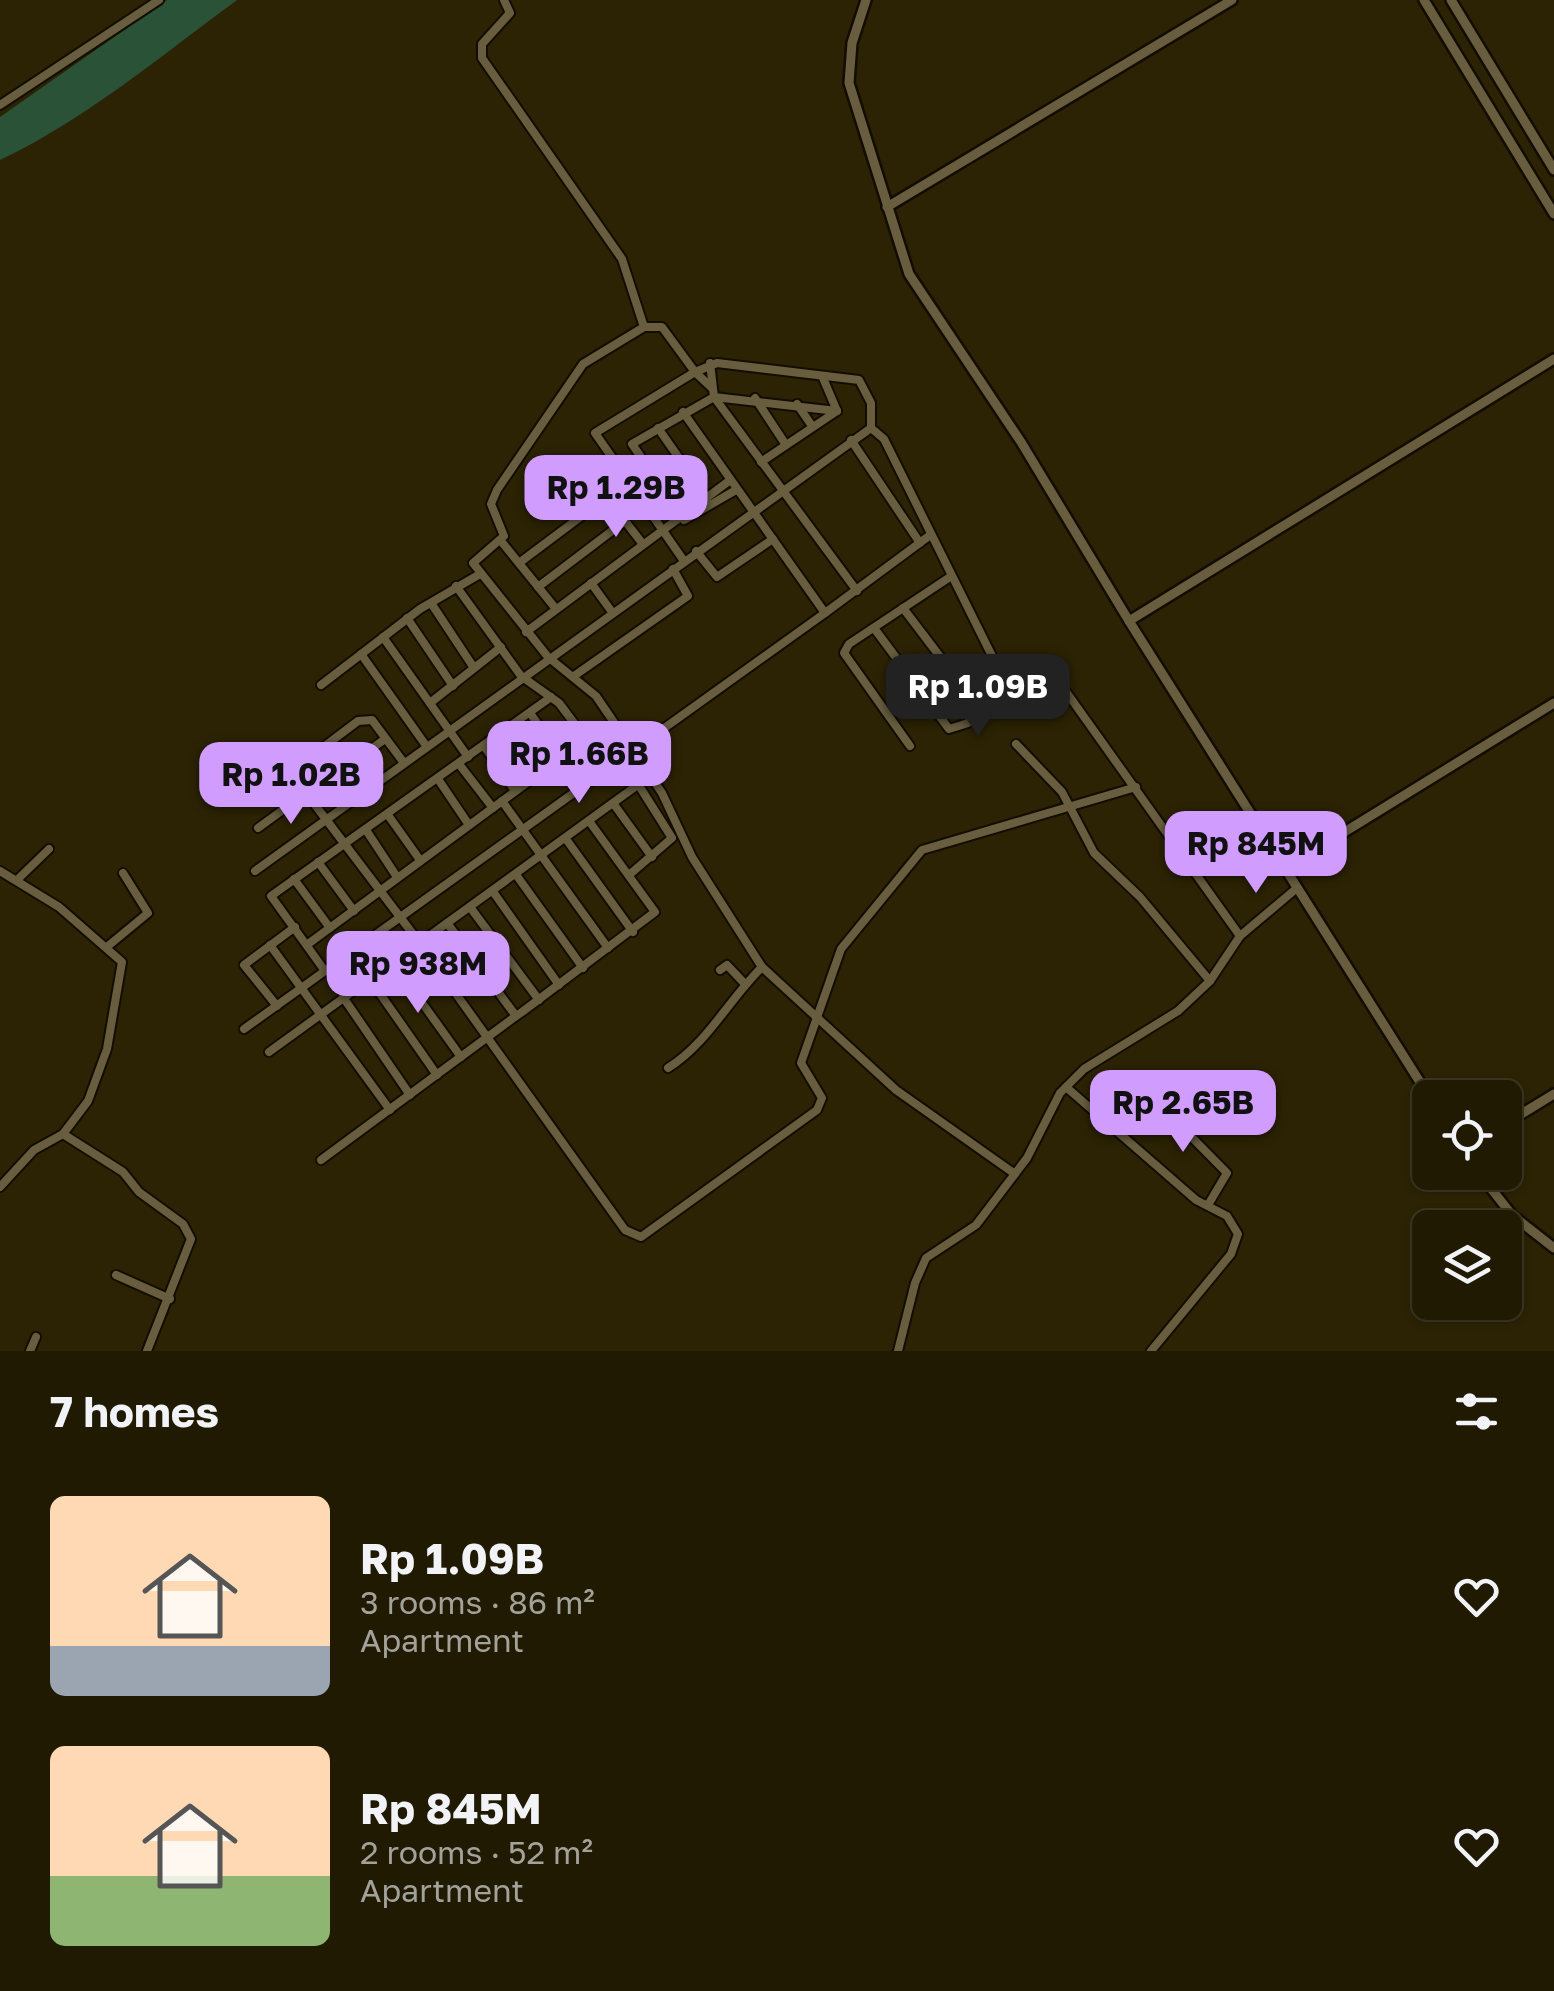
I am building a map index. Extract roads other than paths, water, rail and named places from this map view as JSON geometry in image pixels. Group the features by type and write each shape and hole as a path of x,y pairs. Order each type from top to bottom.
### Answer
{"street":[{"path":"0,104 160,0"},
{"path":"504,0 510,9"},
{"path":"519,0 510,9 507,20 482,44 482,58 622,259 644,327"},
{"path":"866,0 852,42 849,83 909,274 1021,442 1128,621 1419,1080"},
{"path":"887,207 1232,0"},
{"path":"1424,0 1554,214"},
{"path":"1451,0 1554,170"},
{"path":"321,685 407,618 456,586 501,541 505,532 491,501 533,433 583,364 644,327 662,327 857,590"},
{"path":"1128,621 1554,359"},
{"path":"710,363 713,392"},
{"path":"684,561 595,434 710,363 858,380 871,403 871,428"},
{"path":"823,378 837,411"},
{"path":"736,490 688,520 680,516 632,446 713,392 837,411"},
{"path":"755,398 786,445"},
{"path":"797,404 812,426"},
{"path":"760,462 837,411"},
{"path":"683,412 824,613"},
{"path":"658,428 712,505"},
{"path":"254,871 520,676 871,428"},
{"path":"871,428 884,438 929,536 996,664 1068,692 1240,936"},
{"path":"851,440 920,543"},
{"path":"585,469 642,543"},
{"path":"526,632 729,481"},
{"path":"519,563 607,498"},
{"path":"538,587 625,520"},
{"path":"244,1029 929,536"},
{"path":"696,551 717,577 773,539"},
{"path":"501,541 556,609"},
{"path":"476,568 548,658 588,686 662,793 692,857 734,929 762,967 896,1090 1015,1174"},
{"path":"574,676 688,596 673,569"},
{"path":"910,746 844,653 950,577"},
{"path":"591,583 612,612"},
{"path":"456,586 520,676 551,697 607,767"},
{"path":"431,603 474,668"},
{"path":"874,628 945,725 954,730 968,723 978,708 903,608"},
{"path":"407,618 453,686"},
{"path":"383,637 468,757"},
{"path":"430,704 501,647"},
{"path":"362,654 427,747"},
{"path":"325,971 271,896 551,697"},
{"path":"1286,868 1554,703"},
{"path":"530,713 561,757"},
{"path":"354,801 317,752 358,721 370,718 404,763"},
{"path":"506,730 538,774"},
{"path":"334,776 385,739"},
{"path":"308,944 585,740"},
{"path":"1016,744 1042,769 1068,804 1094,853 1140,897 1210,982"},
{"path":"484,746 515,791"},
{"path":"621,757 672,834 670,843 629,875"},
{"path":"459,764 492,808"},
{"path":"438,780 469,825"},
{"path":"268,1052 517,876 638,784"},
{"path":"258,828 306,793 419,942 625,1230 641,1237 817,1110 822,1098 801,1068 840,949 922,850 1136,786"},
{"path":"502,801 608,948"},
{"path":"613,804 652,857"},
{"path":"388,814 420,860"},
{"path":"321,1160 655,912 590,821"},
{"path":"366,830 398,877"},
{"path":"566,838 633,932"},
{"path":"17,880 48,849"},
{"path":"318,862 354,911"},
{"path":"0,870 108,946 122,962 107,1050 93,1092 63,1134 34,1150 0,1187"},
{"path":"108,946 148,913 123,873"},
{"path":"517,876 584,968"},
{"path":"294,880 330,928"},
{"path":"898,1351 915,1283 926,1258 976,1225 1015,1174 1051,1106 1066,1087 1084,1069 1164,1022 1210,982 1240,936 1297,888"},
{"path":"494,892 559,985"},
{"path":"470,907 539,1000"},
{"path":"447,923 516,1016"},
{"path":"277,1006 244,965 294,926"},
{"path":"270,945 390,1110"},
{"path":"392,962 462,1057"},
{"path":"720,970 727,965 745,984"},
{"path":"668,1068 716,1023 762,967"},
{"path":"368,978 437,1075"},
{"path":"343,997 410,1095"},
{"path":"1066,1087 1184,1190 1234,1224 1238,1242 1151,1351"},
{"path":"1522,1114 1554,1094"},
{"path":"1158,1104 1228,1175 1208,1206"},
{"path":"63,1134 123,1172 138,1192 186,1229 191,1248 147,1351"},
{"path":"1492,1190 1512,1215 1554,1248"},
{"path":"116,1275 170,1299"},
{"path":"30,1351 36,1337"}]}
